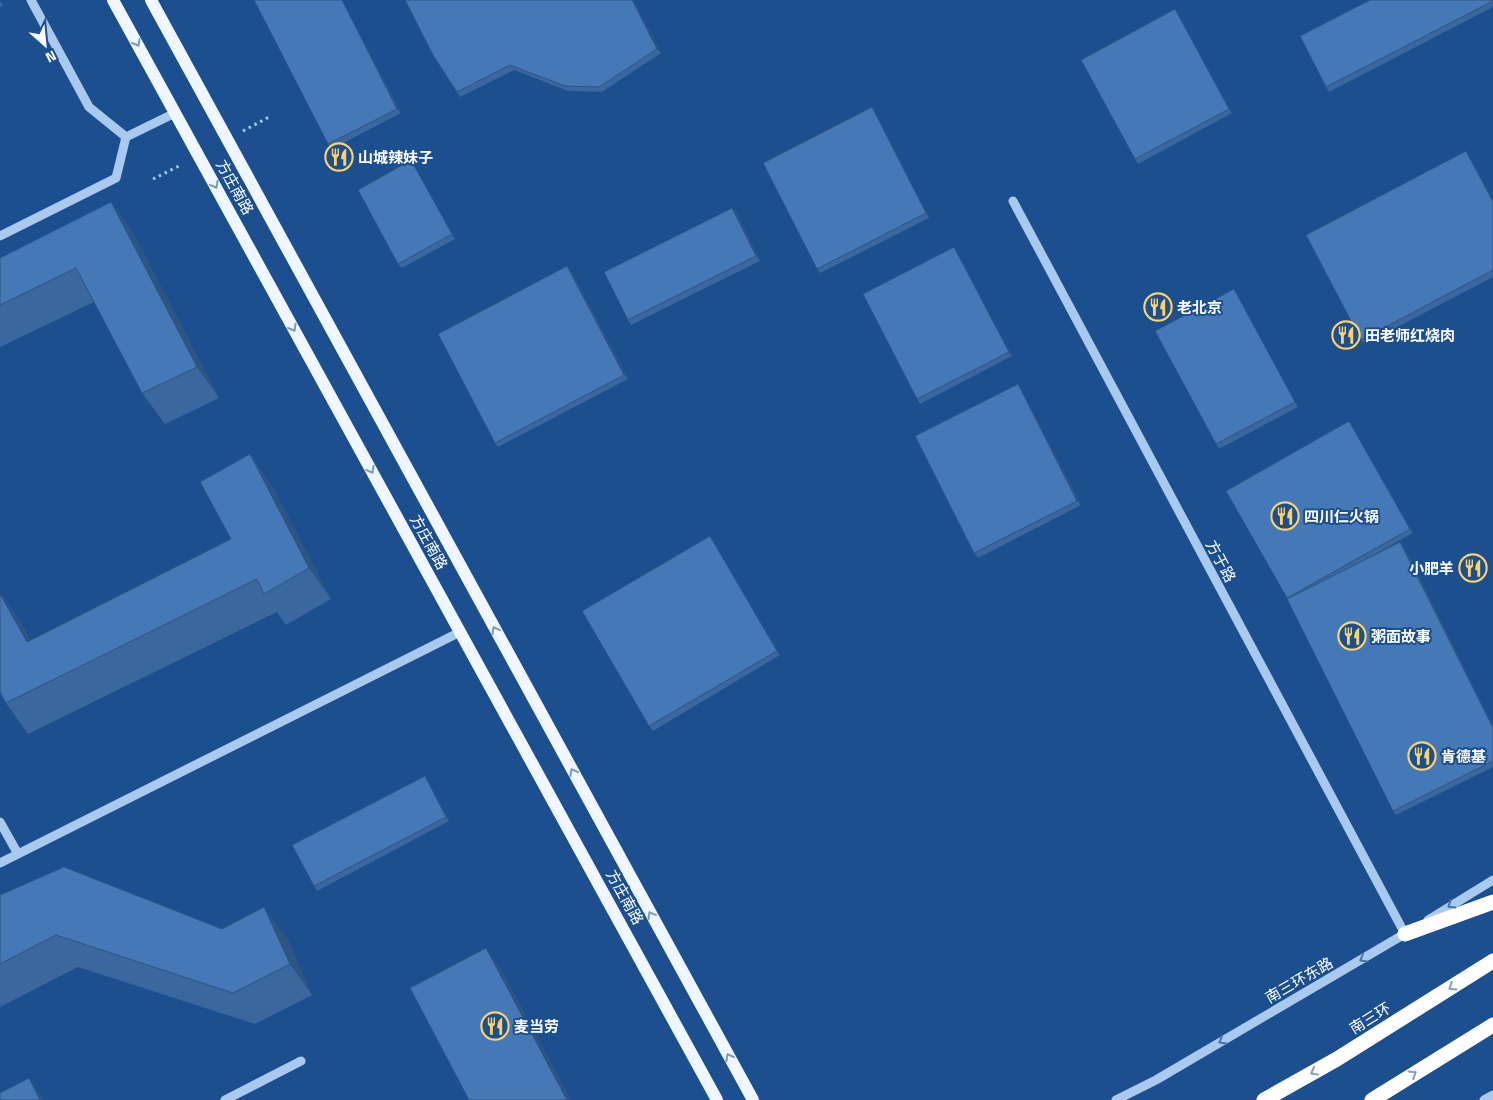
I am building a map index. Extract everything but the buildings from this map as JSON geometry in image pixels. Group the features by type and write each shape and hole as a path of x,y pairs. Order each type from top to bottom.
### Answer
{"highway":[{"path":"1405,934 1493,902"},
{"name":"南三环","path":"1264,1100 1337,1060 1493,961"},
{"path":"1372,1100 1493,1025"}],"main road":[{"name":"方庄南路","path":"113,0 717,1100"},
{"name":"方庄南路","path":"151,0 753,1100"}],"street":[{"path":"31,0 89,107 126,136"},
{"path":"126,136 175,113"},
{"path":"0,236 116,178 126,136"},
{"name":"方于路","path":"1013,200 1405,934"},
{"path":"0,863 460,632"},
{"path":"0,822 18,854"},
{"name":"南三环东路","path":"1116,1100 1156,1080 1405,934 1493,880"},
{"path":"225,1100 301,1061"},
{"path":"1484,1100 1493,1094"}],"place":[{"name":"山城辣妹子","path":"339,157"},
{"name":"老北京","path":"1158,307"},
{"name":"田老师红烧肉","path":"1346,335"},
{"name":"四川仁火锅","path":"1285,516"},
{"name":"小肥羊","path":"1473,568"},
{"name":"粥面故事","path":"1352,636"},
{"name":"肯德基","path":"1422,756"},
{"name":"麦当劳","path":"495,1026"}]}
